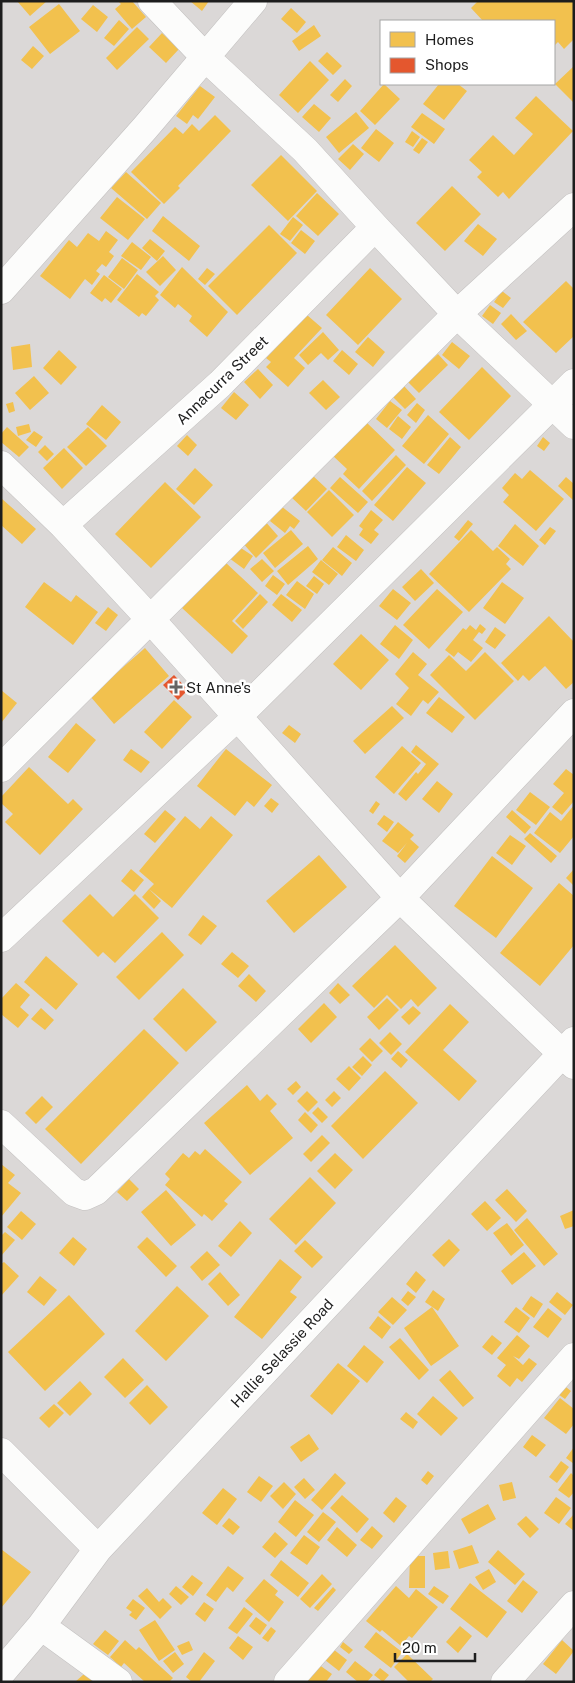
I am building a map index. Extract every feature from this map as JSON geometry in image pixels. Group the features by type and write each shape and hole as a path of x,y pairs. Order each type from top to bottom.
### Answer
{"street":[{"path":"152,1 205,57 305,150 457,314 574,425"},
{"path":"1,290 145,128 253,1"},
{"path":"1,768 457,314 574,206"},
{"name":"Annacurra Street","path":"62,525 220,384 375,227"},
{"path":"1,938 236,717 574,383"},
{"path":"1,465 62,525 151,620 400,898 570,1053"},
{"path":"1,1124 74,1192 85,1196 96,1191 400,898 574,713"},
{"name":"Hallie Selassie Road","path":"1,1673 41,1626 98,1549 570,1053"},
{"path":"288,1682 574,1357"},
{"path":"1,1452 98,1549"},
{"path":"505,1682 574,1605"},
{"path":"41,1626 118,1682"}],"shaded area":[{"path":"1,1 574,1 574,1682 1,1682"}],"building: Homes":[{"path":"17,1 47,1 30,16"},
{"path":"118,1 132,1 146,17 132,29 115,9 121,4"},
{"path":"190,1 209,1 202,11"},
{"path":"478,1 574,1 574,39 564,49 558,42 555,45 555,20 482,20 471,8"},
{"path":"59,4 80,31 50,54 29,27"},
{"path":"93,5 108,17 97,32 81,19"},
{"path":"291,8 306,22 297,33 281,19"},
{"path":"119,20 129,29 114,46 104,38"},
{"path":"314,25 321,36 299,51 292,41"},
{"path":"137,27 149,39 117,70 106,58"},
{"path":"162,33 179,49 166,63 149,47"},
{"path":"33,46 44,56 32,69 21,60"},
{"path":"327,52 342,66 333,75 318,61"},
{"path":"310,61 329,80 298,113 279,95"},
{"path":"574,66 574,103 555,84"},
{"path":"345,79 352,86 338,102 330,95"},
{"path":"383,85 400,99 375,125 360,111"},
{"path":"438,85 459,85 467,91 444,120 423,104"},
{"path":"200,86 215,97 198,119 193,115 187,124 176,116"},
{"path":"536,96 573,131 509,199 503,192 498,197 477,177 482,172 469,160 493,135 514,155 533,134 515,118"},
{"path":"314,104 331,118 319,132 302,117"},
{"path":"356,112 369,128 339,153 326,137"},
{"path":"422,113 445,129 434,144 411,127"},
{"path":"215,115 231,131 178,186 180,188 164,204 131,172 175,127 183,134 192,124 199,131"},
{"path":"376,129 394,143 379,162 361,148"},
{"path":"412,131 420,137 413,147 405,142"},
{"path":"422,138 428,142 419,154 413,150"},
{"path":"353,144 364,154 350,170 338,159"},
{"path":"281,155 317,191 288,221 251,185"},
{"path":"126,172 161,203 147,219 111,188"},
{"path":"452,186 481,214 445,251 416,223"},
{"path":"317,193 339,214 318,236 296,216"},
{"path":"117,197 145,219 128,240 100,218"},
{"path":"163,216 200,246 189,261 152,231"},
{"path":"293,217 303,225 290,241 280,234"},
{"path":"478,224 497,239 483,256 464,241"},
{"path":"269,225 297,253 237,315 208,286"},
{"path":"301,230 315,241 305,254 291,243"},
{"path":"106,231 118,240 109,252 114,256 106,267 102,264 96,271 100,274 92,285 85,279 70,299 40,276 69,240 77,247 88,233 99,241"},
{"path":"150,239 165,251 157,261 142,248"},
{"path":"132,242 151,257 141,270 121,256"},
{"path":"163,256 176,270 160,286 146,272"},
{"path":"122,258 138,270 124,289 108,277"},
{"path":"182,267 228,312 207,337 189,321 192,316 178,304 175,308 160,295"},
{"path":"207,268 215,274 205,285 198,279"},
{"path":"370,268 402,299 358,345 326,315"},
{"path":"137,274 159,292 155,296 159,300 146,316 142,313 139,317 117,300"},
{"path":"104,275 122,289 111,303 105,298 102,302 90,293"},
{"path":"566,281 574,289 574,336 556,353 523,322"},
{"path":"502,291 511,298 503,308 494,302"},
{"path":"490,305 501,313 493,324 482,316"},
{"path":"511,314 527,331 516,340 501,324"},
{"path":"307,315 322,328 294,358 305,368 288,387 266,367 271,362 266,358"},
{"path":"323,332 339,350 328,360 321,353 308,365 299,355"},
{"path":"368,337 385,352 373,367 355,352"},
{"path":"452,342 470,356 459,369 442,355"},
{"path":"30,344 32,367 13,370 11,347"},
{"path":"59,350 77,367 61,385 43,368"},
{"path":"342,350 358,364 349,375 333,361"},
{"path":"438,354 448,365 419,393 408,382"},
{"path":"482,367 511,396 469,440 439,412"},
{"path":"258,369 273,385 260,399 244,382"},
{"path":"34,376 49,393 30,410 15,393"},
{"path":"323,380 340,397 326,410 309,393"},
{"path":"404,386 416,399 405,409 392,396"},
{"path":"234,392 249,405 236,420 221,408"},
{"path":"390,401 402,410 387,428 376,419"},
{"path":"13,402 15,411 9,413 6,404"},
{"path":"417,403 425,410 416,423 407,415"},
{"path":"102,405 121,422 106,440 86,424"},
{"path":"428,415 449,434 424,464 402,446"},
{"path":"398,416 411,427 402,439 389,429"},
{"path":"365,421 395,450 359,489 343,474 347,469 332,455"},
{"path":"29,424 31,432 18,436 16,427"},
{"path":"7,427 29,447 19,457 1,442 1,434"},
{"path":"88,427 107,446 86,466 67,447"},
{"path":"34,431 43,437 36,447 26,440"},
{"path":"187,435 197,445 188,456 177,446"},
{"path":"450,437 461,447 439,474 427,465"},
{"path":"543,437 550,443 544,451 537,446"},
{"path":"45,445 54,454 47,461 38,452"},
{"path":"64,448 83,468 62,489 43,468"},
{"path":"396,455 406,465 372,501 362,491"},
{"path":"407,467 426,483 393,521 374,505"},
{"path":"195,468 213,485 194,505 176,489"},
{"path":"530,470 564,499 536,531 503,502 509,495 502,488 515,473 522,479"},
{"path":"311,474 327,489 306,511 290,496"},
{"path":"340,477 368,502 358,513 330,488"},
{"path":"566,477 574,484 574,501 558,486"},
{"path":"165,482 201,517 151,568 115,534"},
{"path":"329,490 354,515 332,537 307,512"},
{"path":"1,498 36,529 22,544 1,525"},
{"path":"281,506 300,521 294,529 290,526 285,533 270,521"},
{"path":"371,510 383,520 374,530 379,534 371,544 359,535 363,529 359,526"},
{"path":"264,520 278,536 256,558 241,541"},
{"path":"468,520 473,524 459,541 454,537"},
{"path":"515,524 539,546 523,566 498,546"},
{"path":"550,527 556,531 545,545 539,540"},
{"path":"291,530 303,544 275,568 263,553"},
{"path":"471,530 493,551 497,547 510,559 506,564 511,569 469,612 429,574"},
{"path":"346,535 364,550 356,561 337,547"},
{"path":"238,546 253,556 244,569 229,558"},
{"path":"308,546 318,559 288,585 277,571"},
{"path":"333,547 352,563 342,576 322,560"},
{"path":"262,559 274,571 262,582 250,569"},
{"path":"321,560 338,574 329,585 312,572"},
{"path":"225,562 258,593 232,621 248,636 232,654 182,608"},
{"path":"421,569 434,583 415,601 402,587"},
{"path":"273,575 285,584 277,595 265,586"},
{"path":"314,576 324,584 317,594 306,586"},
{"path":"297,581 314,594 305,609 286,595"},
{"path":"44,582 71,602 76,595 98,612 73,645 25,607"},
{"path":"502,582 524,598 505,624 483,608"},
{"path":"393,589 411,603 397,620 379,606"},
{"path":"437,589 463,612 429,649 403,625"},
{"path":"260,594 268,602 243,629 235,621"},
{"path":"281,594 302,610 292,622 272,605"},
{"path":"108,607 118,615 106,631 95,623"},
{"path":"549,616 574,642 574,682 566,689 545,666 529,681 523,675 518,681 501,663"},
{"path":"480,624 486,629 482,634 479,632 473,640 483,648 471,662 458,652 454,657 445,650 463,628 466,630 470,625 476,630"},
{"path":"395,625 413,640 399,659 380,644"},
{"path":"495,627 506,635 495,649 485,642"},
{"path":"361,634 389,660 361,690 333,664"},
{"path":"145,648 169,676 114,724 90,696"},
{"path":"413,652 427,664 418,675 439,692 428,704 423,700 411,716 396,704 409,688 395,674"},
{"path":"485,652 514,681 475,720 430,675 449,655 466,671"},
{"path":"1,690 17,703 1,723"},
{"path":"439,697 465,717 452,733 426,713"},
{"path":"174,700 192,717 162,749 144,732"},
{"path":"392,706 404,718 365,754 353,741"},
{"path":"76,723 96,740 68,773 48,757"},
{"path":"289,725 301,734 295,743 282,733"},
{"path":"416,745 439,764 406,801 398,794 416,772 418,774 426,764 411,752"},
{"path":"402,746 421,763 394,794 375,777"},
{"path":"131,749 150,762 141,773 123,760"},
{"path":"226,749 272,785 254,807 247,801 235,816 197,786"},
{"path":"29,767 68,804 73,799 83,809 40,855 5,822 13,814 1,803 1,797"},
{"path":"566,769 574,775 574,801 562,815 552,807 564,793 553,784"},
{"path":"437,781 453,794 439,813 422,799"},
{"path":"530,792 550,807 536,825 516,810"},
{"path":"271,798 279,804 272,813 264,806"},
{"path":"376,801 380,804 373,814 369,811"},
{"path":"574,805 574,836 560,853 534,833 550,812 561,821"},
{"path":"165,810 176,819 155,843 144,834"},
{"path":"512,810 531,827 525,834 506,817"},
{"path":"384,815 394,822 387,832 377,824"},
{"path":"185,816 200,829 211,816 233,835 172,908 149,889 154,884 139,871"},
{"path":"398,822 414,835 410,839 419,847 405,863 397,856 407,843 398,853 382,841"},
{"path":"530,833 557,856 551,863 524,839"},
{"path":"510,835 526,846 512,865 496,853"},
{"path":"319,855 347,887 294,933 266,901"},
{"path":"492,856 533,888 496,938 454,906"},
{"path":"131,869 144,880 134,892 121,881"},
{"path":"574,869 574,886 566,878"},
{"path":"559,883 574,896 574,945 540,986 500,953"},
{"path":"149,889 161,901 154,909 142,897"},
{"path":"90,894 113,917 135,894 159,918 115,963 103,952 98,957 62,921"},
{"path":"203,915 217,926 201,945 188,935"},
{"path":"162,932 184,955 139,1000 116,977"},
{"path":"395,945 437,988 418,1007 411,999 401,1009 387,995 374,1008 352,986"},
{"path":"232,952 249,966 238,978 221,964"},
{"path":"46,956 78,984 56,1010 24,982"},
{"path":"249,974 266,991 256,1002 238,986"},
{"path":"16,983 30,995 20,1007 29,1015 18,1028 1,1014 1,999"},
{"path":"338,983 350,995 340,1004 329,993"},
{"path":"183,988 217,1022 186,1052 153,1019"},
{"path":"387,998 399,1010 379,1030 367,1017"},
{"path":"324,1003 337,1017 311,1043 298,1029"},
{"path":"450,1004 469,1022 443,1050 477,1081 459,1101 405,1052"},
{"path":"413,1006 421,1013 409,1025 401,1017"},
{"path":"41,1008 54,1020 45,1030 31,1019"},
{"path":"144,1029 179,1063 81,1164 45,1129"},
{"path":"390,1032 402,1044 391,1055 379,1043"},
{"path":"370,1038 383,1051 372,1062 359,1049"},
{"path":"398,1051 408,1060 401,1068 391,1059"},
{"path":"363,1056 372,1065 362,1076 352,1067"},
{"path":"349,1066 361,1078 349,1091 336,1079"},
{"path":"385,1071 418,1103 363,1159 331,1126"},
{"path":"296,1081 301,1087 293,1095 287,1089"},
{"path":"247,1085 260,1101 267,1094 277,1104 270,1111 293,1138 250,1175 204,1123"},
{"path":"307,1091 318,1102 308,1112 297,1101"},
{"path":"334,1091 341,1098 332,1107 325,1100"},
{"path":"42,1096 53,1107 36,1124 25,1113"},
{"path":"318,1107 328,1117 322,1123 312,1113"},
{"path":"305,1112 318,1125 311,1133 298,1120"},
{"path":"322,1135 330,1143 311,1162 303,1154"},
{"path":"205,1149 242,1182 224,1201 228,1204 212,1221 204,1214 202,1217 165,1185 170,1179 165,1174 183,1153 189,1158 195,1151 200,1155"},
{"path":"335,1153 353,1170 335,1189 317,1171"},
{"path":"1,1164 15,1175 8,1183 21,1193 1,1217"},
{"path":"310,1177 336,1203 296,1245 269,1219"},
{"path":"129,1179 139,1189 127,1201 117,1192"},
{"path":"507,1189 527,1211 516,1222 495,1200"},
{"path":"166,1190 196,1225 171,1246 141,1212"},
{"path":"485,1201 501,1218 487,1231 471,1214"},
{"path":"574,1210 574,1226 565,1229 560,1216"},
{"path":"21,1211 36,1224 22,1240 7,1227"},
{"path":"527,1218 558,1254 544,1266 514,1230"},
{"path":"240,1221 252,1233 231,1257 218,1246"},
{"path":"507,1223 524,1245 511,1256 493,1233"},
{"path":"5,1232 15,1240 1,1256 1,1236"},
{"path":"73,1237 87,1249 74,1266 59,1253"},
{"path":"147,1237 177,1266 166,1277 137,1247"},
{"path":"449,1239 460,1250 444,1267 432,1255"},
{"path":"305,1240 323,1257 312,1268 294,1251"},
{"path":"207,1251 220,1265 202,1281 190,1267"},
{"path":"524,1252 536,1266 512,1285 501,1271"},
{"path":"280,1259 302,1277 290,1292 297,1297 262,1339 234,1317"},
{"path":"4,1262 19,1276 1,1296 1,1264"},
{"path":"416,1271 426,1280 416,1293 406,1284"},
{"path":"220,1272 240,1295 228,1306 208,1284"},
{"path":"40,1276 57,1290 44,1306 27,1292"},
{"path":"177,1286 209,1316 166,1361 135,1331"},
{"path":"433,1290 445,1299 438,1311 425,1302"},
{"path":"408,1291 416,1297 408,1306 401,1300"},
{"path":"557,1292 573,1305 565,1315 549,1302"},
{"path":"69,1295 105,1334 45,1391 8,1352"},
{"path":"531,1296 543,1304 534,1318 522,1309"},
{"path":"392,1297 407,1310 393,1325 378,1312"},
{"path":"432,1307 459,1346 431,1366 404,1328"},
{"path":"516,1307 530,1318 519,1333 504,1322"},
{"path":"548,1308 562,1319 548,1338 533,1327"},
{"path":"378,1316 391,1327 382,1339 369,1328"},
{"path":"492,1335 502,1343 492,1355 482,1347"},
{"path":"517,1335 530,1346 519,1359 513,1356 523,1365 529,1358 537,1364 522,1382 517,1378 510,1387 497,1376 506,1365 497,1358"},
{"path":"400,1338 429,1370 419,1380 389,1347"},
{"path":"364,1345 384,1362 367,1383 347,1366"},
{"path":"123,1358 144,1380 125,1398 104,1377"},
{"path":"338,1363 360,1381 332,1415 310,1396"},
{"path":"450,1370 474,1398 463,1407 439,1380"},
{"path":"80,1381 92,1394 70,1416 57,1403"},
{"path":"562,1384 571,1391 565,1399 555,1392"},
{"path":"147,1385 168,1407 150,1425 129,1403"},
{"path":"433,1396 458,1418 441,1436 417,1414"},
{"path":"560,1398 574,1409 574,1424 566,1434 544,1418"},
{"path":"54,1404 64,1413 49,1428 39,1418"},
{"path":"406,1412 418,1422 413,1429 400,1419"},
{"path":"309,1434 319,1449 301,1462 290,1447"},
{"path":"532,1435 546,1445 536,1457 523,1447"},
{"path":"574,1447 574,1464 566,1458"},
{"path":"561,1461 569,1467 557,1483 549,1477"},
{"path":"428,1471 434,1476 427,1485 421,1480"},
{"path":"335,1473 346,1483 322,1510 311,1500"},
{"path":"571,1473 574,1476 574,1492 569,1498 558,1490"},
{"path":"259,1476 273,1486 261,1502 247,1492"},
{"path":"304,1478 315,1490 305,1499 294,1487"},
{"path":"284,1482 296,1494 283,1509 270,1496"},
{"path":"512,1482 516,1498 503,1501 499,1485"},
{"path":"223,1488 237,1499 217,1525 202,1513"},
{"path":"342,1495 369,1519 357,1533 330,1508"},
{"path":"396,1497 407,1506 394,1523 383,1513"},
{"path":"556,1497 571,1508 559,1524 544,1513"},
{"path":"295,1500 314,1515 296,1537 278,1522"},
{"path":"488,1504 496,1519 469,1534 461,1519"},
{"path":"323,1512 336,1522 319,1542 307,1532"},
{"path":"574,1514 574,1531 565,1524"},
{"path":"526,1516 539,1529 530,1538 517,1524"},
{"path":"229,1518 240,1527 233,1535 222,1526"},
{"path":"372,1526 383,1536 372,1549 360,1540"},
{"path":"337,1527 357,1545 347,1557 327,1540"},
{"path":"275,1532 288,1544 275,1558 262,1547"},
{"path":"304,1535 320,1547 307,1565 290,1553"},
{"path":"472,1545 479,1563 459,1569 453,1551"},
{"path":"1,1549 31,1572 1,1608"},
{"path":"498,1550 525,1574 515,1585 488,1562"},
{"path":"448,1551 450,1568 435,1570 433,1553"},
{"path":"410,1556 425,1556 425,1588 409,1588"},
{"path":"281,1560 309,1583 298,1597 270,1575"},
{"path":"228,1566 244,1578 233,1592 227,1587 216,1602 206,1595"},
{"path":"489,1569 496,1582 483,1590 475,1577"},
{"path":"322,1574 332,1584 310,1608 300,1599"},
{"path":"192,1575 203,1583 193,1596 182,1587"},
{"path":"264,1579 278,1591 275,1595 284,1602 269,1622 245,1601"},
{"path":"523,1580 538,1592 522,1613 507,1601"},
{"path":"470,1583 507,1612 487,1638 450,1609"},
{"path":"176,1586 189,1597 181,1605 169,1594"},
{"path":"396,1586 409,1598 416,1589 438,1607 412,1638 409,1636 401,1646 382,1630 380,1632 366,1621"},
{"path":"434,1586 449,1596 443,1604 428,1594"},
{"path":"333,1587 336,1590 318,1611 314,1608"},
{"path":"147,1588 159,1602 163,1598 172,1607 160,1619 138,1596"},
{"path":"133,1599 145,1608 136,1620 129,1615 132,1612 126,1608"},
{"path":"204,1602 214,1609 205,1622 195,1614"},
{"path":"244,1607 253,1614 237,1634 228,1628"},
{"path":"256,1617 267,1625 260,1635 249,1626"},
{"path":"155,1620 175,1650 159,1661 139,1630"},
{"path":"460,1626 472,1636 458,1653 446,1642"},
{"path":"271,1627 276,1631 268,1642 262,1638"},
{"path":"105,1630 119,1641 108,1655 93,1644"},
{"path":"376,1632 402,1652 391,1668 364,1647"},
{"path":"238,1636 253,1647 243,1660 229,1648"},
{"path":"125,1640 136,1650 139,1647 173,1678 169,1682 145,1682 124,1663 121,1667 110,1657"},
{"path":"562,1640 574,1651 556,1674 543,1664"},
{"path":"189,1641 193,1650 182,1655 177,1646"},
{"path":"343,1642 353,1650 349,1654 340,1647"},
{"path":"333,1649 347,1660 339,1671 325,1660"},
{"path":"175,1652 184,1664 173,1673 163,1661"},
{"path":"204,1652 215,1661 199,1682 192,1682 186,1677"},
{"path":"407,1654 433,1679 430,1682 409,1682 394,1667"},
{"path":"355,1661 373,1675 367,1682 358,1682 346,1672"},
{"path":"318,1664 332,1674 326,1682 306,1682"},
{"path":"92,1667 105,1682 75,1682"},
{"path":"380,1668 389,1675 383,1682 374,1675"}],"building: Shops":[{"name":"St Anne's","path":"174,675 188,690 178,700 163,685"}],"place":[{"name":"St Anne's","path":"176,687"}]}
